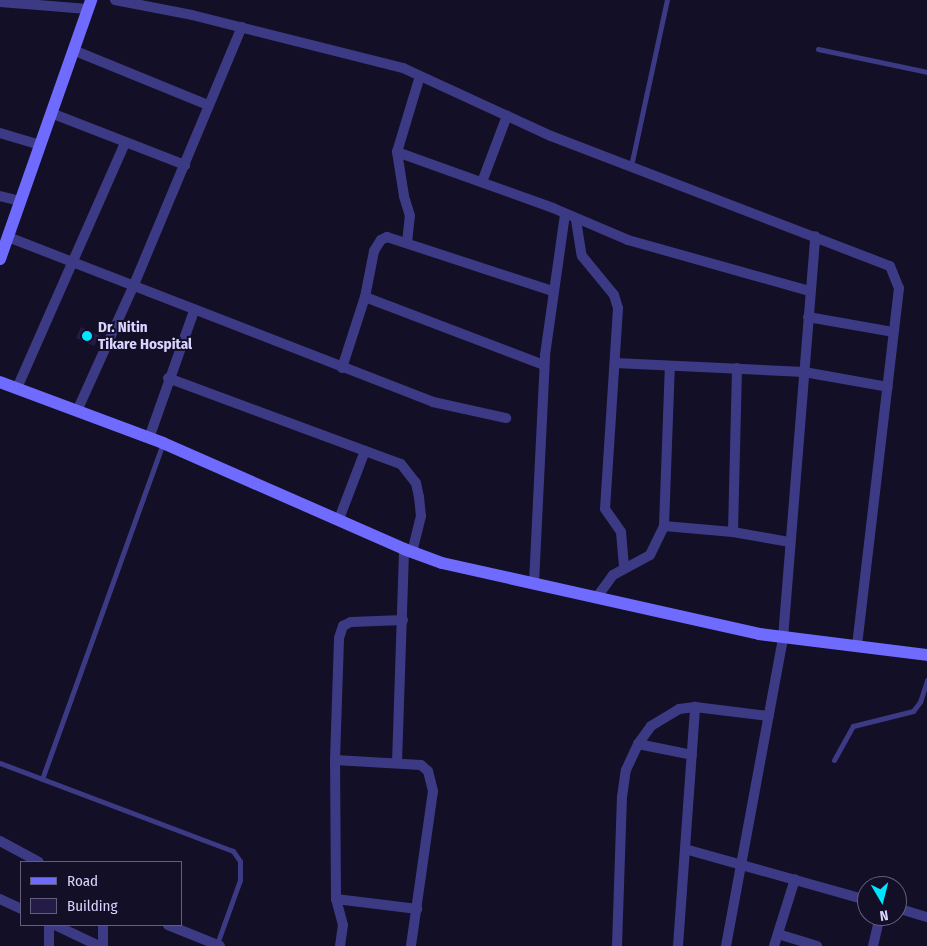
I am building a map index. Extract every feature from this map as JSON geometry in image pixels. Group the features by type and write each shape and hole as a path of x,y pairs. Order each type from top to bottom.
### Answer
{"street":[{"path":"114,0 242,27 364,56 420,76 507,116 631,166 890,266 899,288 857,646"},
{"path":"0,2 89,4 0,258"},
{"path":"77,411 185,165 208,105 242,27"},
{"path":"74,50 208,105"},
{"path":"407,243 410,216 404,196 397,152 420,76"},
{"path":"51,113 185,165"},
{"path":"482,182 507,116"},
{"path":"0,132 40,145"},
{"path":"17,388 74,263 125,143"},
{"path":"397,152 482,182 628,240 810,291"},
{"path":"0,196 20,201"},
{"path":"534,583 544,365 552,291 565,214"},
{"path":"576,220 582,256 614,295 618,308 605,509 621,532 624,567"},
{"path":"726,946 782,638 815,236"},
{"path":"8,237 194,311 433,402 506,418"},
{"path":"342,368 365,297 376,245 387,237 552,291"},
{"path":"365,297 544,365"},
{"path":"149,438 168,378 194,311"},
{"path":"808,317 893,332"},
{"path":"615,363 804,372 888,387"},
{"path":"597,597 608,580 624,567 650,555 664,526 670,366"},
{"path":"733,532 738,368"},
{"path":"168,378 400,464 416,483 421,516 408,551 397,763"},
{"path":"0,382 163,443 408,551 442,562 782,638 927,655"},
{"path":"339,519 365,451"},
{"path":"664,526 733,532 790,542"},
{"path":"340,946 343,925 336,899 335,760 339,638 343,626 351,622 403,620"},
{"path":"616,946 622,797 626,770 638,744 651,726 666,715 695,706 768,716"},
{"path":"678,946 695,706"},
{"path":"638,744 692,755"},
{"path":"335,760 421,765 428,771 433,792 411,946"},
{"path":"0,841 37,861"},
{"path":"685,849 857,897"},
{"path":"774,946 795,880"},
{"path":"0,899 20,909"},
{"path":"336,899 417,909"},
{"path":"907,911 927,917"},
{"path":"49,926 49,946"},
{"path":"57,926 99,946"},
{"path":"104,926 104,946"},
{"path":"170,926 218,945"},
{"path":"872,946 877,926"},
{"path":"778,934 817,946"}],"lane":[{"path":"631,166 667,0"},
{"path":"818,50 927,72"},
{"path":"42,779 163,443"},
{"path":"834,760 853,726 913,711 920,702 927,680"},
{"path":"0,763 221,844 233,851 240,861 240,880 218,945"}],"building":[{"path":"81,327 99,335 94,346 76,338"}],"place":[{"name":"Dr. Nitin Tikare Hospital","path":"87,336"}]}
